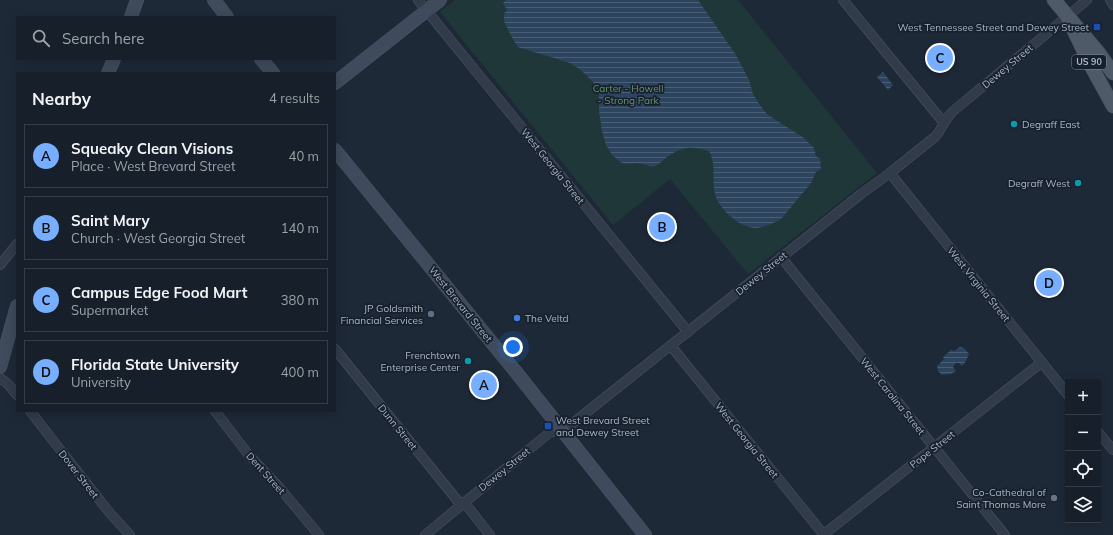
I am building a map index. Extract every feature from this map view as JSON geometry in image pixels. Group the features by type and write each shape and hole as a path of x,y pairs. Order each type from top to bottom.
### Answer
{"main road":[{"name":"US 90","path":"1054,0 1098,52 1113,73"},
{"name":"US 90","path":"1067,16 1089,62 1113,106"}],"street":[{"path":"131,16 138,0"},
{"path":"214,0 226,16"},
{"name":"West Georgia Street","path":"418,0 688,332"},
{"path":"336,83 440,0"},
{"path":"843,0 944,122"},
{"name":"Dewey Street","path":"425,535 549,433 568,427 781,257 936,136 952,112 1087,0"},
{"path":"1110,0 1113,5"},
{"path":"108,72 114,60"},
{"path":"262,60 272,72"},
{"name":"West Brevard Street","path":"336,151 520,377 644,535"},
{"name":"West Virginia Street","path":"890,173 1065,391"},
{"path":"0,265 16,245"},
{"name":"West Carolina Street","path":"781,257 1004,535"},
{"path":"0,367 16,310"},
{"name":"West Georgia Street","path":"671,346 823,535"},
{"name":"Dunn Street","path":"336,350 490,535"},
{"name":"Pope Street","path":"823,535 1042,362"},
{"path":"0,378 8,384 16,394"},
{"name":"Dover Street","path":"31,412 109,512 130,535"},
{"name":"Dent Street","path":"216,412 248,454 278,486 319,535"},
{"path":"1101,436 1113,450"}],"green space":[{"name":"Carter - Howell - Strong Park","path":"455,0 738,0 877,173 748,274 670,179 613,225 440,12"}],"water":[{"path":"506,0 698,0 736,55 759,104 768,115 804,138 814,148 816,156 820,159 821,169 816,172 811,183 782,218 770,224 756,228 738,222 722,208 716,197 713,162 709,151 698,148 684,148 652,167 636,163 622,163 612,155 606,145 599,110 599,90 596,85 581,70 570,63 518,47 504,21 504,14 507,10 503,3"},
{"path":"883,72 893,85 888,90 877,77"},
{"path":"960,347 964,348 969,354 966,361 962,366 959,363 956,363 953,367 956,371 951,374 942,375 938,371 937,366 944,359 943,357 951,350 954,351"}],"place":[{"name":"West Tennessee Street and Dewey Street","path":"1097,27"},
{"name":"Campus Edge Food Mart","path":"940,58"},
{"name":"Degraff East","path":"1014,124"},
{"name":"Degraff West","path":"1078,183"},
{"name":"Saint Mary","path":"662,227"},
{"name":"Florida State University","path":"1049,283"},
{"name":"JP Goldsmith Financial Services","path":"431,314"},
{"name":"The Veltd","path":"517,318"},
{"name":"Frenchtown Enterprise Center","path":"468,361"},
{"name":"Squeaky Clean Visions","path":"484,385"},
{"name":"West Brevard Street and Dewey Street","path":"548,426"},
{"name":"Co-Cathedral of Saint Thomas More","path":"1054,498"}]}
